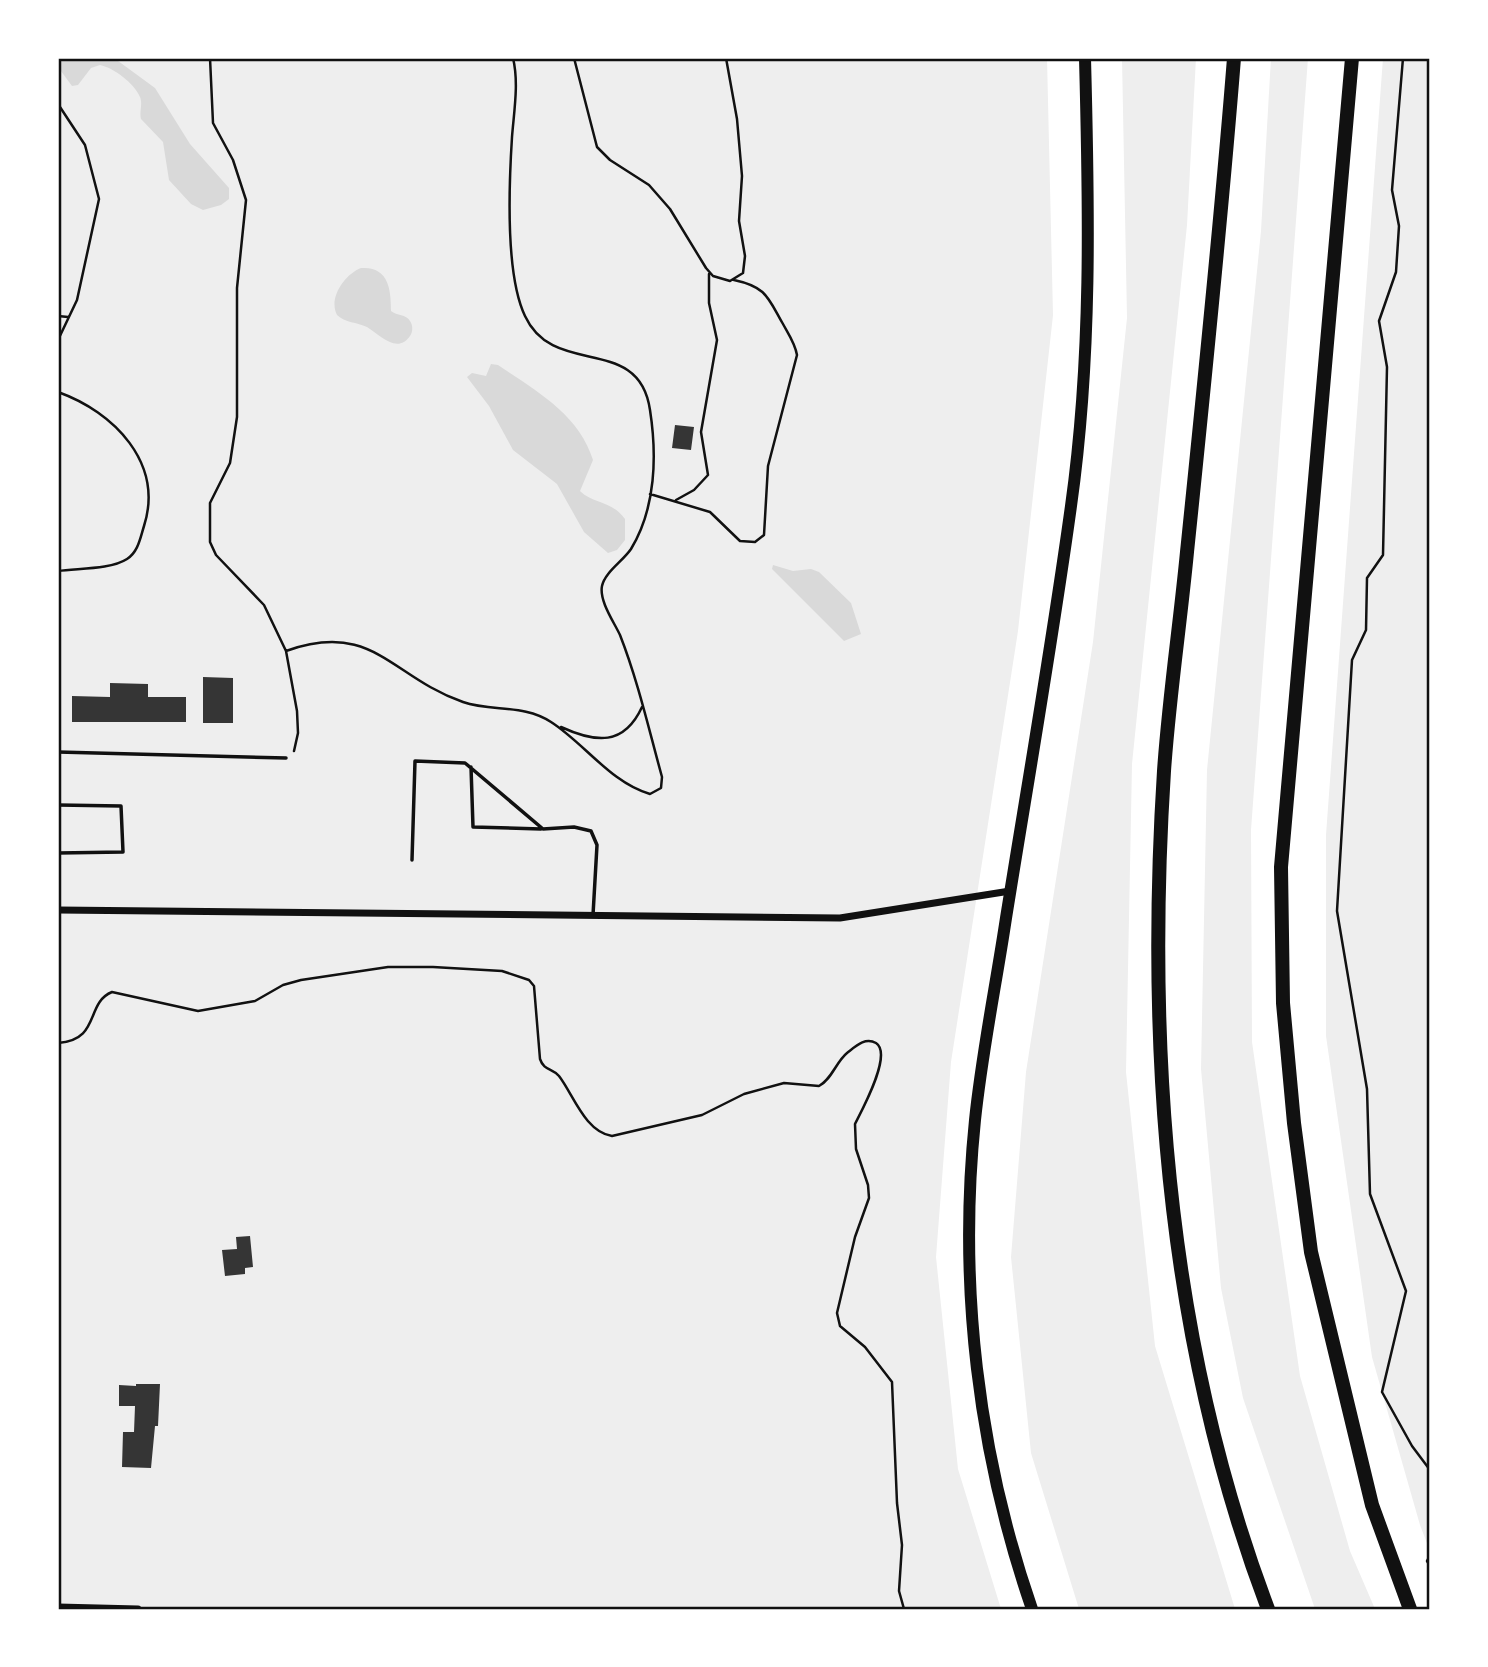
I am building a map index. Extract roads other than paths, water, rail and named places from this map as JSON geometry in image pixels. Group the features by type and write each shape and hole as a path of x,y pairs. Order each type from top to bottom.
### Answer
{"highway":[{"path":"1234,58 1222,213 1164,771 1160,934 1163,1095 1179,1254 1207,1406 1252,1567 1268,1609"},
{"path":"1352,58 1281,867 1283,1003 1294,1123 1311,1252 1372,1505 1410,1609"}],"main road":[{"path":"1032,1609 1008,1532 985,1426 975,1344 970,1257 977,1098 1065,546 1082,406 1089,242 1085,58"}],"street":[{"path":"58,910 840,918 1010,891"},
{"path":"58,1606 138,1609"}],"lane":[{"path":"58,752 286,758"},
{"path":"412,860 415,761 465,763 543,829"},
{"path":"471,767 473,827 574,827 591,831 597,845 592,916"},
{"path":"58,805 121,806 123,852 58,853"}]}
